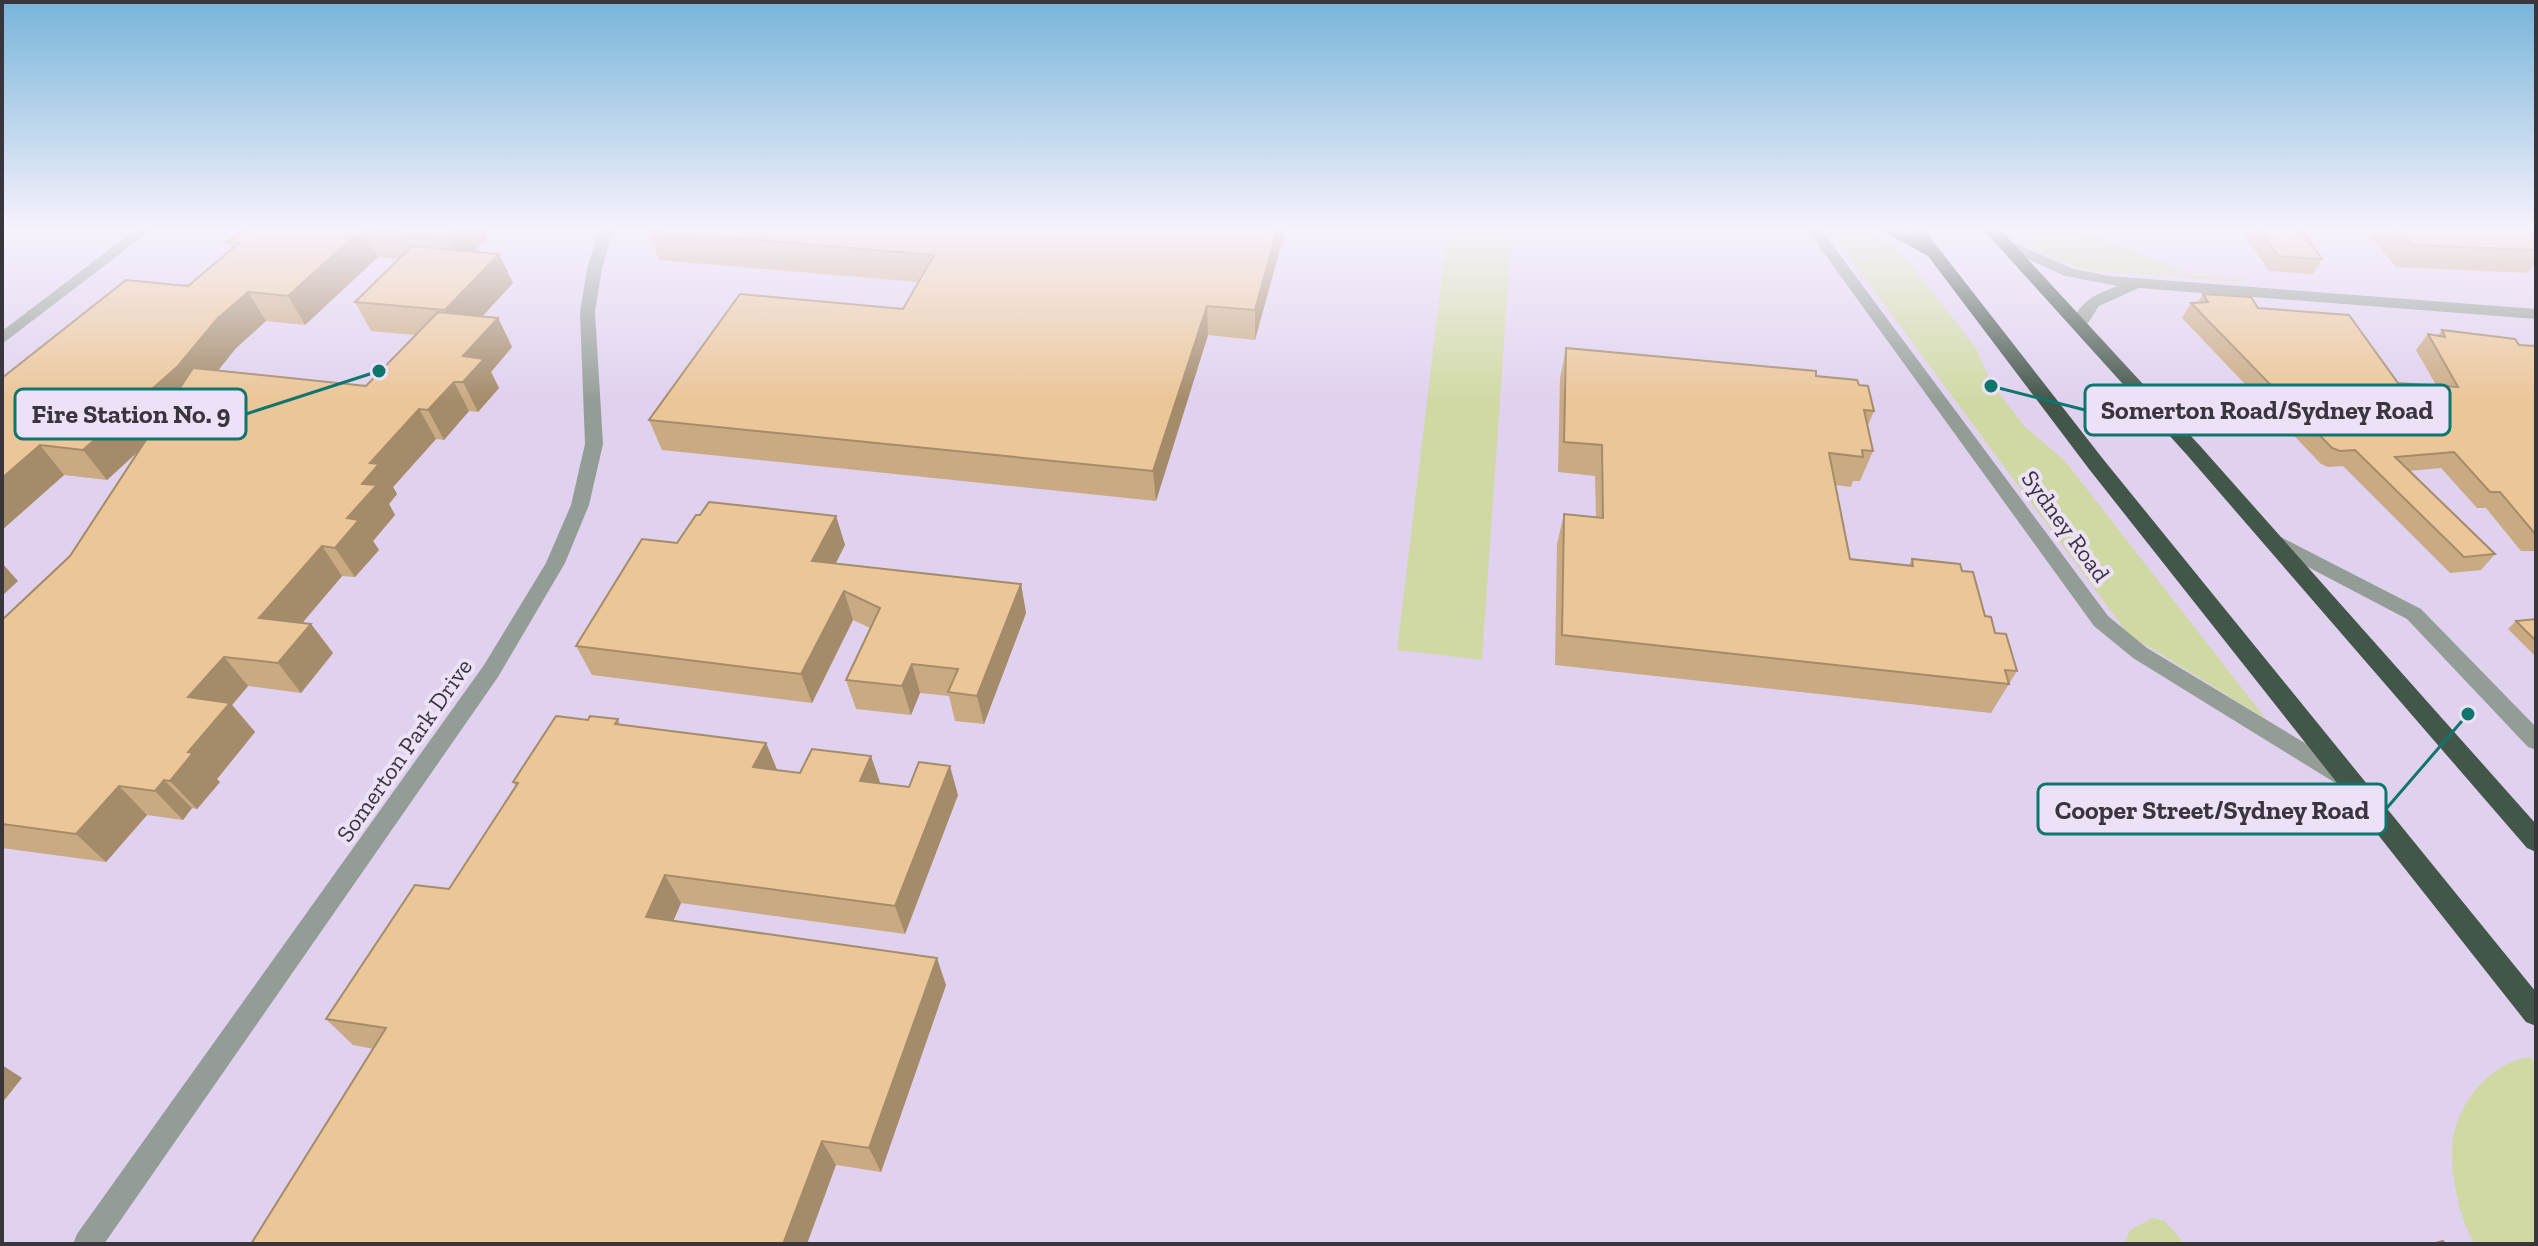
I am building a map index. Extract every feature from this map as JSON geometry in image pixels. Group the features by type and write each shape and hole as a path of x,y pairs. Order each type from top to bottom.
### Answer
{"highway":[{"name":"Sydney Road","path":"1960,285 2096,464 2536,1013"},
{"path":"2044,285 2273,540 2536,841"}],"street":[{"path":"2,339 72,285"},
{"name":"Somerton Park Drive","path":"87,1244 491,671 539,593 570,534 594,446 595,403 587,342 587,305 591,285"},
{"name":"Sydney Road","path":"1855,285 2101,621 2140,653 2349,780"},
{"path":"2080,323 2088,307 2102,297 2140,285"},
{"path":"2142,285 2536,314"},
{"path":"2273,540 2414,614 2536,741"}],"shaded area":[{"path":"2,285 2536,285 2536,1244 2,1244"}],"green space":[{"path":"1441,285 1508,285 1482,660 1397,650"},
{"path":"1870,285 1927,285 1975,347 1992,384 2024,426 2065,461 2266,719 2128,634"},
{"path":"2530,1057 2536,1064 2536,1244 2475,1244 2464,1221 2454,1177 2452,1149 2457,1123 2470,1097 2491,1075 2516,1060"},
{"path":"2153,1218 2165,1221 2185,1244 2124,1244 2130,1230"}],"building":[{"path":"119,285 300,285 288,296 248,292 217,319 178,366 83,450 40,445 2,478 2,378"},
{"path":"372,285 469,285 445,310 355,302"},
{"path":"917,285 1262,285 1255,310 1207,306 1153,471 649,420 740,294 903,309"},
{"path":"2203,294 2251,297 2258,308 2349,315 2398,383 2458,387 2428,334 2445,337 2442,330 2515,339 2519,345 2536,346 2536,535 2500,492 2490,492 2454,452 2395,457 2495,554 2464,557 2355,450 2332,448 2191,303 2208,302"},
{"path":"438,312 498,318 463,356 484,359 463,382 454,382 428,410 419,409 370,463 379,464 362,484 377,485 347,518 359,520 335,548 322,546 259,618 311,624 278,663 224,657 188,697 230,703 188,752 193,753 170,781 164,780 155,791 119,786 76,834 2,824 2,620 70,556 193,368 366,386"},
{"path":"1566,348 1816,371 1816,376 1857,380 1859,385 1868,386 1874,411 1864,410 1873,451 1862,450 1863,457 1829,453 1850,559 1913,566 1912,559 1960,564 1962,571 1973,572 1985,616 1991,617 1995,633 2006,634 2017,671 2005,670 2009,684 1562,635 1564,514 1603,518 1602,445 1564,442"},
{"path":"709,502 836,516 812,561 1021,584 977,696 948,692 958,669 912,664 902,686 846,680 880,608 844,591 801,674 576,646 642,539 677,543"},
{"path":"2536,619 2536,641 2516,621"},
{"path":"556,716 588,720 590,716 618,719 615,724 766,743 753,767 800,773 812,749 871,756 860,781 909,787 919,762 950,766 895,906 665,875 646,917 937,958 869,1148 822,1141 783,1244 251,1244 386,1028 326,1019 415,885 449,889 518,783 513,782"}],"place":[{"name":"Fire Station No. 9","path":"379,371"},
{"name":"Somerton Road/Sydney Road","path":"1991,386"},
{"name":"Cooper Street/Sydney Road","path":"2468,714"}]}
